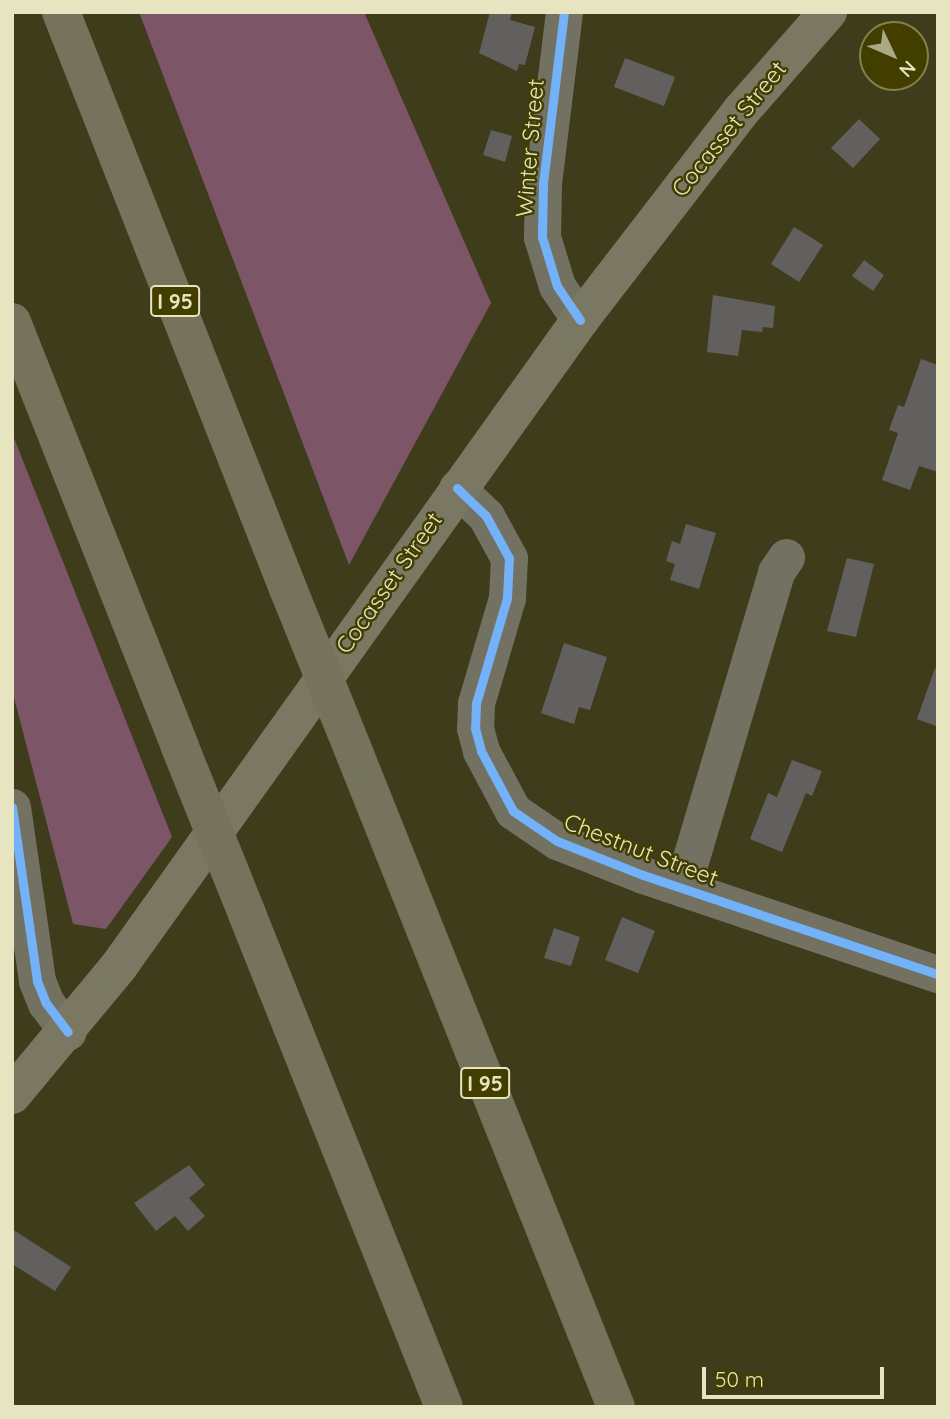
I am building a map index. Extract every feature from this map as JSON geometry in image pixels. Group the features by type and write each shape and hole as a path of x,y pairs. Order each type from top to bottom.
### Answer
{"highway":[{"name":"I 95","path":"61,12 289,591 616,1407"},
{"path":"12,322 444,1407"}],"main road":[{"name":"Cocasset Street","path":"12,1095 68,1032 120,966 457,488 580,320 734,120 828,12"}],"street":[{"name":"Winter Street","path":"564,12 543,184 542,237 557,286 580,320"},
{"name":"Chestnut Street","path":"457,488 486,516 509,558 507,598 476,703 475,728 503,797 513,811 557,841 682,888 938,974"},
{"path":"682,888 776,572 786,556"},
{"path":"12,807 37,981 46,1003 68,1032"}],"shaded area":[{"path":"139,12 364,12 491,303 349,565"},
{"path":"12,433 172,837 106,929 73,924 12,690"}],"building":[{"path":"490,12 512,12 510,20 535,27 525,65 519,64 517,71 479,53"},
{"path":"625,58 675,77 664,106 614,87"},
{"path":"859,119 880,139 853,168 831,148"},
{"path":"491,130 512,136 505,162 483,155"},
{"path":"794,227 823,245 799,282 771,264"},
{"path":"864,260 884,275 873,291 852,276"},
{"path":"713,295 775,306 773,328 763,327 762,332 742,330 738,356 707,352"},
{"path":"921,359 938,365 938,472 919,466 910,490 882,480 898,433 889,430 898,405 904,407"},
{"path":"686,524 716,533 699,589 670,580 675,564 666,561 672,541 680,544"},
{"path":"847,558 874,564 856,637 827,631"},
{"path":"564,643 607,657 590,710 579,707 574,724 541,713"},
{"path":"935,668 938,668 938,727 917,719"},
{"path":"792,760 822,771 812,796 806,793 782,852 750,839 768,793 777,797"},
{"path":"622,917 655,931 638,973 605,960"},
{"path":"554,928 580,937 571,966 544,958"},
{"path":"189,1165 205,1185 189,1198 205,1216 188,1231 175,1216 156,1231 134,1203"},
{"path":"12,1229 71,1267 55,1291 12,1264"}],"cycle path":[{"path":"564,12 543,184 542,237 557,286 580,320"},
{"path":"457,488 486,516 509,558 507,598 476,703 475,728 481,751 513,811 557,841 643,875 938,974"},
{"path":"12,807 37,981 46,1003 68,1032"}]}
